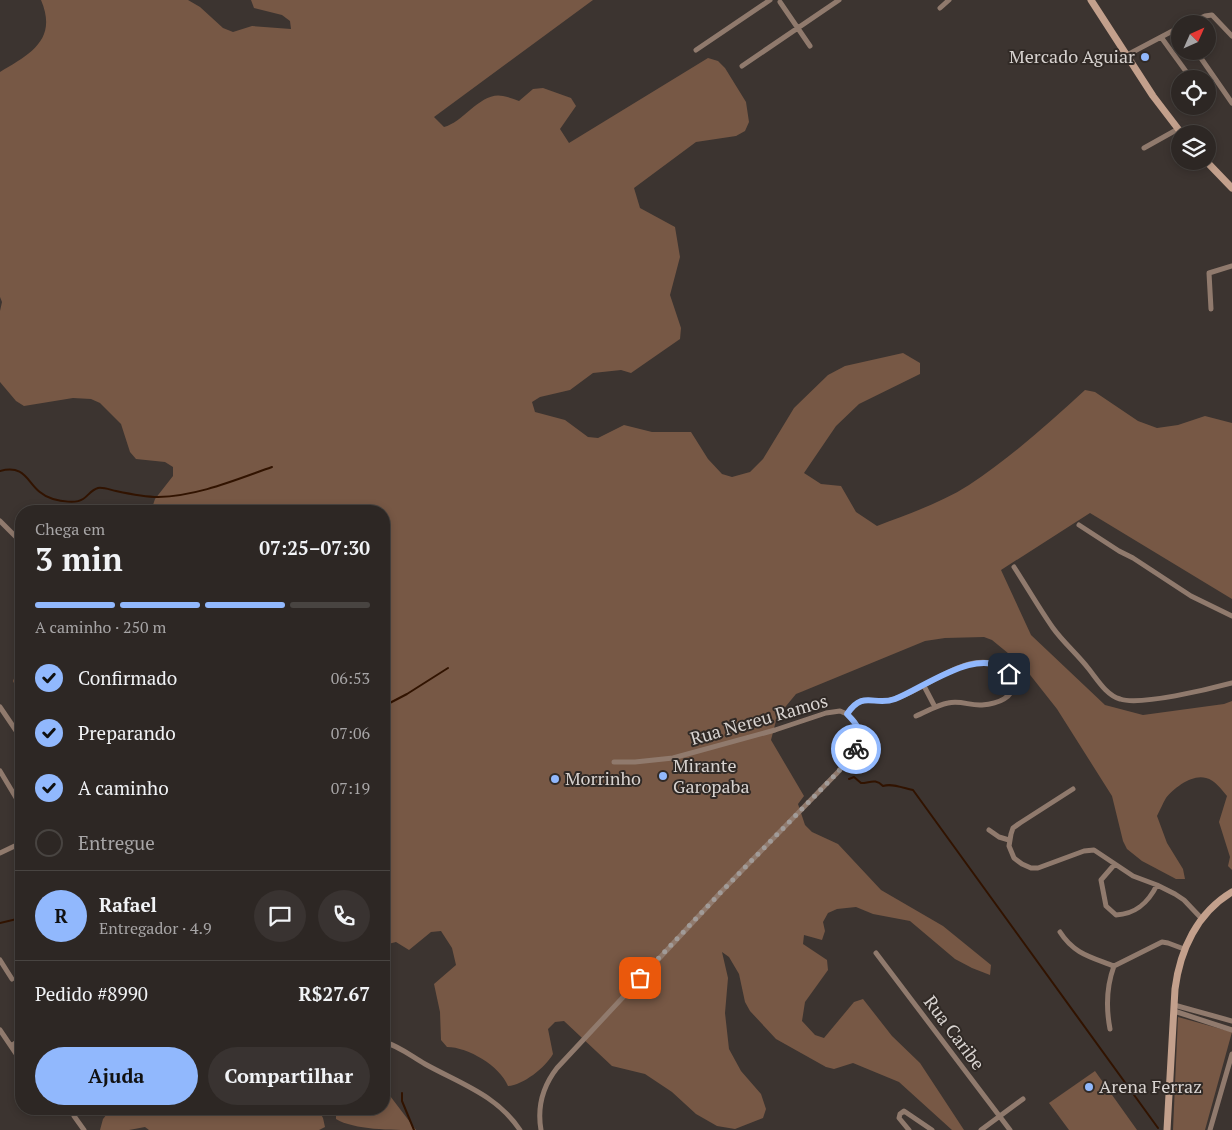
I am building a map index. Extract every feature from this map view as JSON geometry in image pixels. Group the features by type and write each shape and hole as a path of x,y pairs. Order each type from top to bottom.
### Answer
{"main road":[{"path":"1091,0 1153,96 1175,125"},
{"path":"1215,170 1232,188"},
{"path":"1167,1130 1177,973 1184,949 1202,919 1216,903 1232,892"}],"street":[{"path":"696,50 770,0"},
{"path":"742,66 839,0"},
{"path":"940,8 949,0"},
{"path":"780,2 810,46"},
{"path":"1216,18 1232,36"},
{"path":"1127,55 1171,32"},
{"path":"1161,36 1185,70"},
{"path":"1202,60 1232,103"},
{"path":"1144,148 1171,135"},
{"path":"1211,309 1209,274 1232,266"},
{"path":"0,521 15,536"},
{"path":"1079,526 1191,596 1232,616"},
{"path":"1014,567 1054,630 1113,696 1133,702 1202,691 1232,683"},
{"path":"847,714 856,702 893,700 961,667 976,663 988,662 996,665 1005,669 1012,678 1013,687 1011,692 1003,700 981,705 956,702 946,703 916,716"},
{"path":"924,686 935,708"},
{"path":"0,707 15,729"},
{"name":"Rua Nereu Ramos","path":"541,1130 540,1103 542,1094 557,1068 722,891 838,772 859,745 861,733 854,720 847,714 840,711 826,712 775,730 673,758 614,762"},
{"path":"0,771 15,796"},
{"path":"1073,789 1014,828 1009,840 1014,858 1031,868 1038,868 1088,850 1094,850 1134,876 1157,885 1184,900 1202,919"},
{"path":"989,830 999,837 1009,840"},
{"path":"0,852 15,846"},
{"path":"1114,864 1101,880 1106,906 1116,914 1126,914 1139,908 1152,896 1157,885"},
{"path":"1060,932 1070,946 1079,952 1114,966"},
{"path":"1110,1029 1108,1017 1109,978 1114,966 1162,942 1184,949"},
{"name":"Rua Caribe","path":"876,953 1010,1130"},
{"path":"0,960 12,979"},
{"path":"1174,1008 1232,1021"},
{"path":"1174,1008 1232,1030"},
{"path":"0,1030 15,1052"},
{"path":"11,1046 15,1043"},
{"path":"390,1044 476,1090 511,1119 520,1130"},
{"path":"1210,1130 1232,1054"},
{"path":"981,1130 1023,1099"},
{"path":"909,1130 899,1118 901,1112 907,1112 932,1130"},
{"path":"74,1116 84,1130"}],"shaded area":[{"path":"41,0 188,0 200,7 223,28 233,32 252,26 291,29 290,21 282,15 254,8 251,0 593,0 434,117 444,127 459,119 487,98 503,96 519,101 533,89 543,88 571,98 576,106 560,129 569,143 708,58 718,61 725,68 746,102 749,122 745,131 736,136 696,142 634,188 640,208 675,227 680,257 670,295 681,328 680,339 631,373 621,370 593,373 570,390 540,397 532,402 535,412 565,420 588,437 598,438 624,425 652,432 691,432 708,459 722,474 732,477 750,472 763,459 794,408 828,375 845,366 903,353 920,363 920,374 859,404 836,426 804,473 821,484 841,486 856,512 877,526 936,503 969,485 1014,452 1085,390 1095,392 1138,421 1157,428 1178,425 1205,416 1232,423 1232,599 1090,513 1001,570 1031,635 1105,705 1143,715 1224,704 1232,701 1232,870 1228,866 1230,857 1219,822 1227,796 1215,783 1201,777 1189,780 1166,798 1157,816 1167,843 1183,869 1185,879 1176,879 1142,861 1127,849 1123,841 1112,796 1057,709 1027,671 1014,658 992,640 984,637 945,638 925,641 796,694 777,717 771,740 804,796 798,804 805,825 812,832 838,844 881,890 943,926 991,965 990,975 972,968 955,959 910,921 873,914 856,907 837,909 828,913 823,922 825,931 822,940 804,935 803,944 827,960 828,970 805,1002 802,1021 815,1035 824,1038 854,1002 863,999 892,1036 920,1063 964,1130 952,1130 899,1082 853,1063 834,1069 826,1067 776,1039 750,1011 745,1002 739,974 729,957 722,952 728,978 725,1013 729,1049 741,1071 761,1094 766,1109 763,1118 735,1129 717,1126 696,1114 672,1092 645,1074 612,1066 564,1021 555,1022 548,1029 553,1054 545,1065 527,1079 514,1085 508,1086 498,1071 482,1059 464,1050 447,1047 441,1040 440,1012 434,984 456,965 452,948 441,931 431,932 409,950 396,942 390,944 390,505 153,505 155,499 173,476 173,467 165,462 136,459 130,452 121,424 100,403 91,399 73,398 24,406 16,401 0,382 0,311 2,302 0,297 0,72 31,52 38,44 46,26"},
{"path":"1178,1017 1232,1032 1205,1130 1173,1130"},
{"name":"Arena Ferraz","path":"1095,1071 1137,1130 1069,1130 1049,1103"},
{"path":"390,1096 416,1130 363,1127 344,1123 336,1119 336,1115 390,1115"},
{"path":"106,1115 321,1115 325,1127 319,1130 149,1130 145,1127 129,1130 100,1130"}],"waterway":[{"path":"0,471 18,471 44,495 56,500 72,502 80,501 98,488 153,497 187,494 272,467"},
{"path":"390,703 448,668"},
{"path":"849,779 854,777 861,783 875,782 883,786 894,785 913,790 1158,1128"},
{"path":"0,923 15,919"},
{"path":"402,1093 402,1101 414,1130"}],"way so far":[{"path":"640,978 838,772 856,749"}],"place":[{"name":"Mercado Aguiar","path":"1145,57"},
{"name":"Mirante Garopaba","path":"663,776"},
{"name":"Morrinho","path":"555,779"},
{"name":"Arena Ferraz","path":"1089,1087"}],"route":[{"path":"856,749 861,739 861,733 854,720 847,714 856,702 893,700 945,674 976,663 988,662 1005,669 1009,674"}]}
